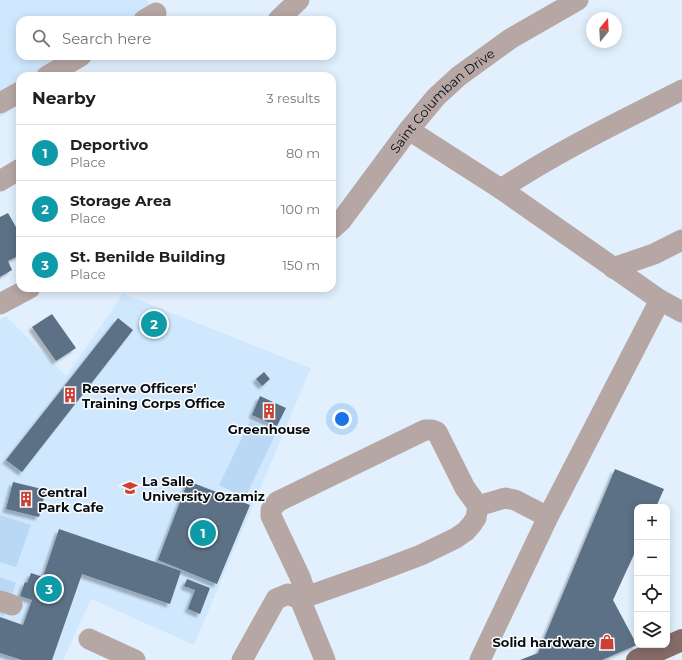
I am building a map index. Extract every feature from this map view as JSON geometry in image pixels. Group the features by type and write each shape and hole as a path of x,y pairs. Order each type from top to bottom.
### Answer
{"main road":[{"path":"649,657 682,640"}],"street":[{"path":"282,16 299,0"},
{"name":"Saint Columban Drive","path":"336,225 341,221 436,97 459,76 510,39 578,0"},
{"path":"54,72 74,60"},
{"path":"501,189 526,172 576,144 682,90"},
{"path":"0,103 16,94"},
{"path":"410,130 501,189 660,300 682,312"},
{"path":"0,181 16,171"},
{"path":"613,268 654,254 682,240"},
{"path":"0,304 22,292"},
{"path":"480,660 548,517 660,300"},
{"path":"242,660 276,599 288,594 304,598 420,555 456,538 466,531 472,524 476,518 478,506 465,488 437,432 425,430 277,502 271,510 271,516 300,577 304,598 325,660"},
{"path":"478,506 505,498 515,500 548,517"},
{"path":"89,639 135,660"}],"shaded area":[{"path":"0,0 147,0 157,16 16,16 16,60 89,60 70,72 16,72 16,107 0,117"},
{"name":"La Salle University Ozamiz","path":"123,294 311,368 194,645 91,599 63,660 0,660 0,319 6,316 66,376"},
{"path":"250,421 276,433 245,498 219,485"},
{"path":"0,515 31,525 16,567 0,562"},
{"path":"0,577 16,583 4,616 0,615"}],"building":[{"path":"8,213 16,227 16,257 8,261 12,270 0,277 0,217"},
{"path":"150,313 165,325 157,335 142,323"},
{"path":"52,314 76,348 56,361 32,327"},
{"name":"Reserve Officers' Training Corps Office","path":"118,318 133,330 22,472 6,460"},
{"path":"264,372 270,379 262,386 256,379"},
{"name":"Greenhouse","path":"260,396 286,408 277,426 252,415"},
{"path":"615,469 664,489 657,504 634,504 634,554 613,600 634,639 634,646 602,660 520,660 538,653"},
{"path":"188,481 250,505 217,584 158,560"},
{"name":"Central Park Cafe","path":"13,482 46,490 39,517 6,509"},
{"path":"59,529 181,571 170,604 82,574 52,660 22,660 0,653 0,617 23,625 32,600 20,596 25,582 27,583 31,573 43,577"},
{"path":"187,579 210,588 200,614 188,609 195,590 184,586"}],"place":[{"name":"Storage Area","path":"154,324"},
{"name":"Reserve Officers' Training Corps Office","path":"70,395"},
{"name":"Greenhouse","path":"269,411"},
{"name":"La Salle University Ozamiz","path":"130,488"},
{"name":"Central Park Cafe","path":"26,499"},
{"name":"Deportivo","path":"203,533"},
{"name":"St. Benilde Building","path":"49,589"},
{"name":"Solid hardware","path":"607,642"}]}
